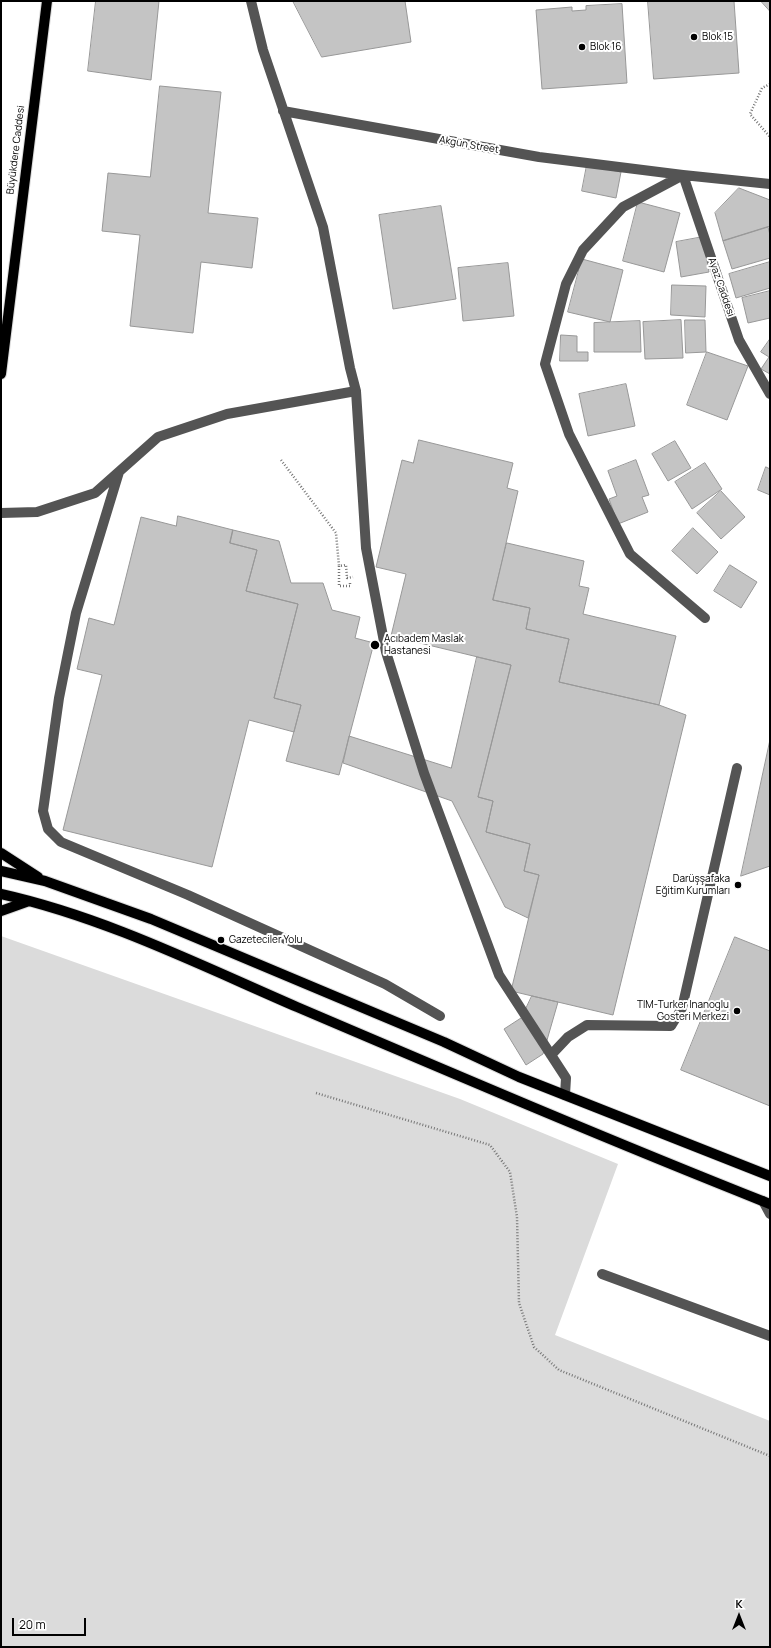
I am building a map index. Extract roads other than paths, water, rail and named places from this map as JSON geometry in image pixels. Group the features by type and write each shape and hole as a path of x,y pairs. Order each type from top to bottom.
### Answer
{"main road":[{"name":"Büyükdere Caddesi","path":"1,374 47,1"},
{"path":"1,853 45,881"},
{"path":"1,871 45,881 151,919 444,1042 519,1077 770,1176"},
{"path":"1,894 29,901 78,917 169,951 303,1010 766,1203"},
{"path":"1,911 29,901"}],"street":[{"path":"251,1 263,50 323,228 350,368 356,391 366,548 386,652 424,773 499,975 566,1078 565,1096"},
{"name":"Akgün Street","path":"283,111 539,157 683,176 770,184"},
{"path":"683,176 622,207 583,250 566,284 545,364 569,434 630,554 706,618"},
{"name":"Ayaz Caddesi","path":"683,176 739,340 770,394"},
{"path":"1,513 37,512 95,493 158,437 228,414 356,391"},
{"path":"119,472 76,613 59,698 43,811 48,829 61,842 188,895 385,984 440,1016"},
{"path":"551,1055 568,1037 587,1025 671,1026 682,1008 737,768"},
{"path":"766,1203 770,1214"},
{"path":"602,1274 770,1336"}],"place":[{"name":"Blok 15","path":"694,37"},
{"name":"Blok 16","path":"582,47"},
{"name":"Acıbadem Maslak Hastanesi","path":"375,645"},
{"name":"Darüşşafaka Eğitim Kurumları","path":"738,885"},
{"name":"Gazeteciler Yolu","path":"221,940"},
{"name":"TIM-Turker Inanoglu Gosteri Merkezi","path":"737,1011"}]}
